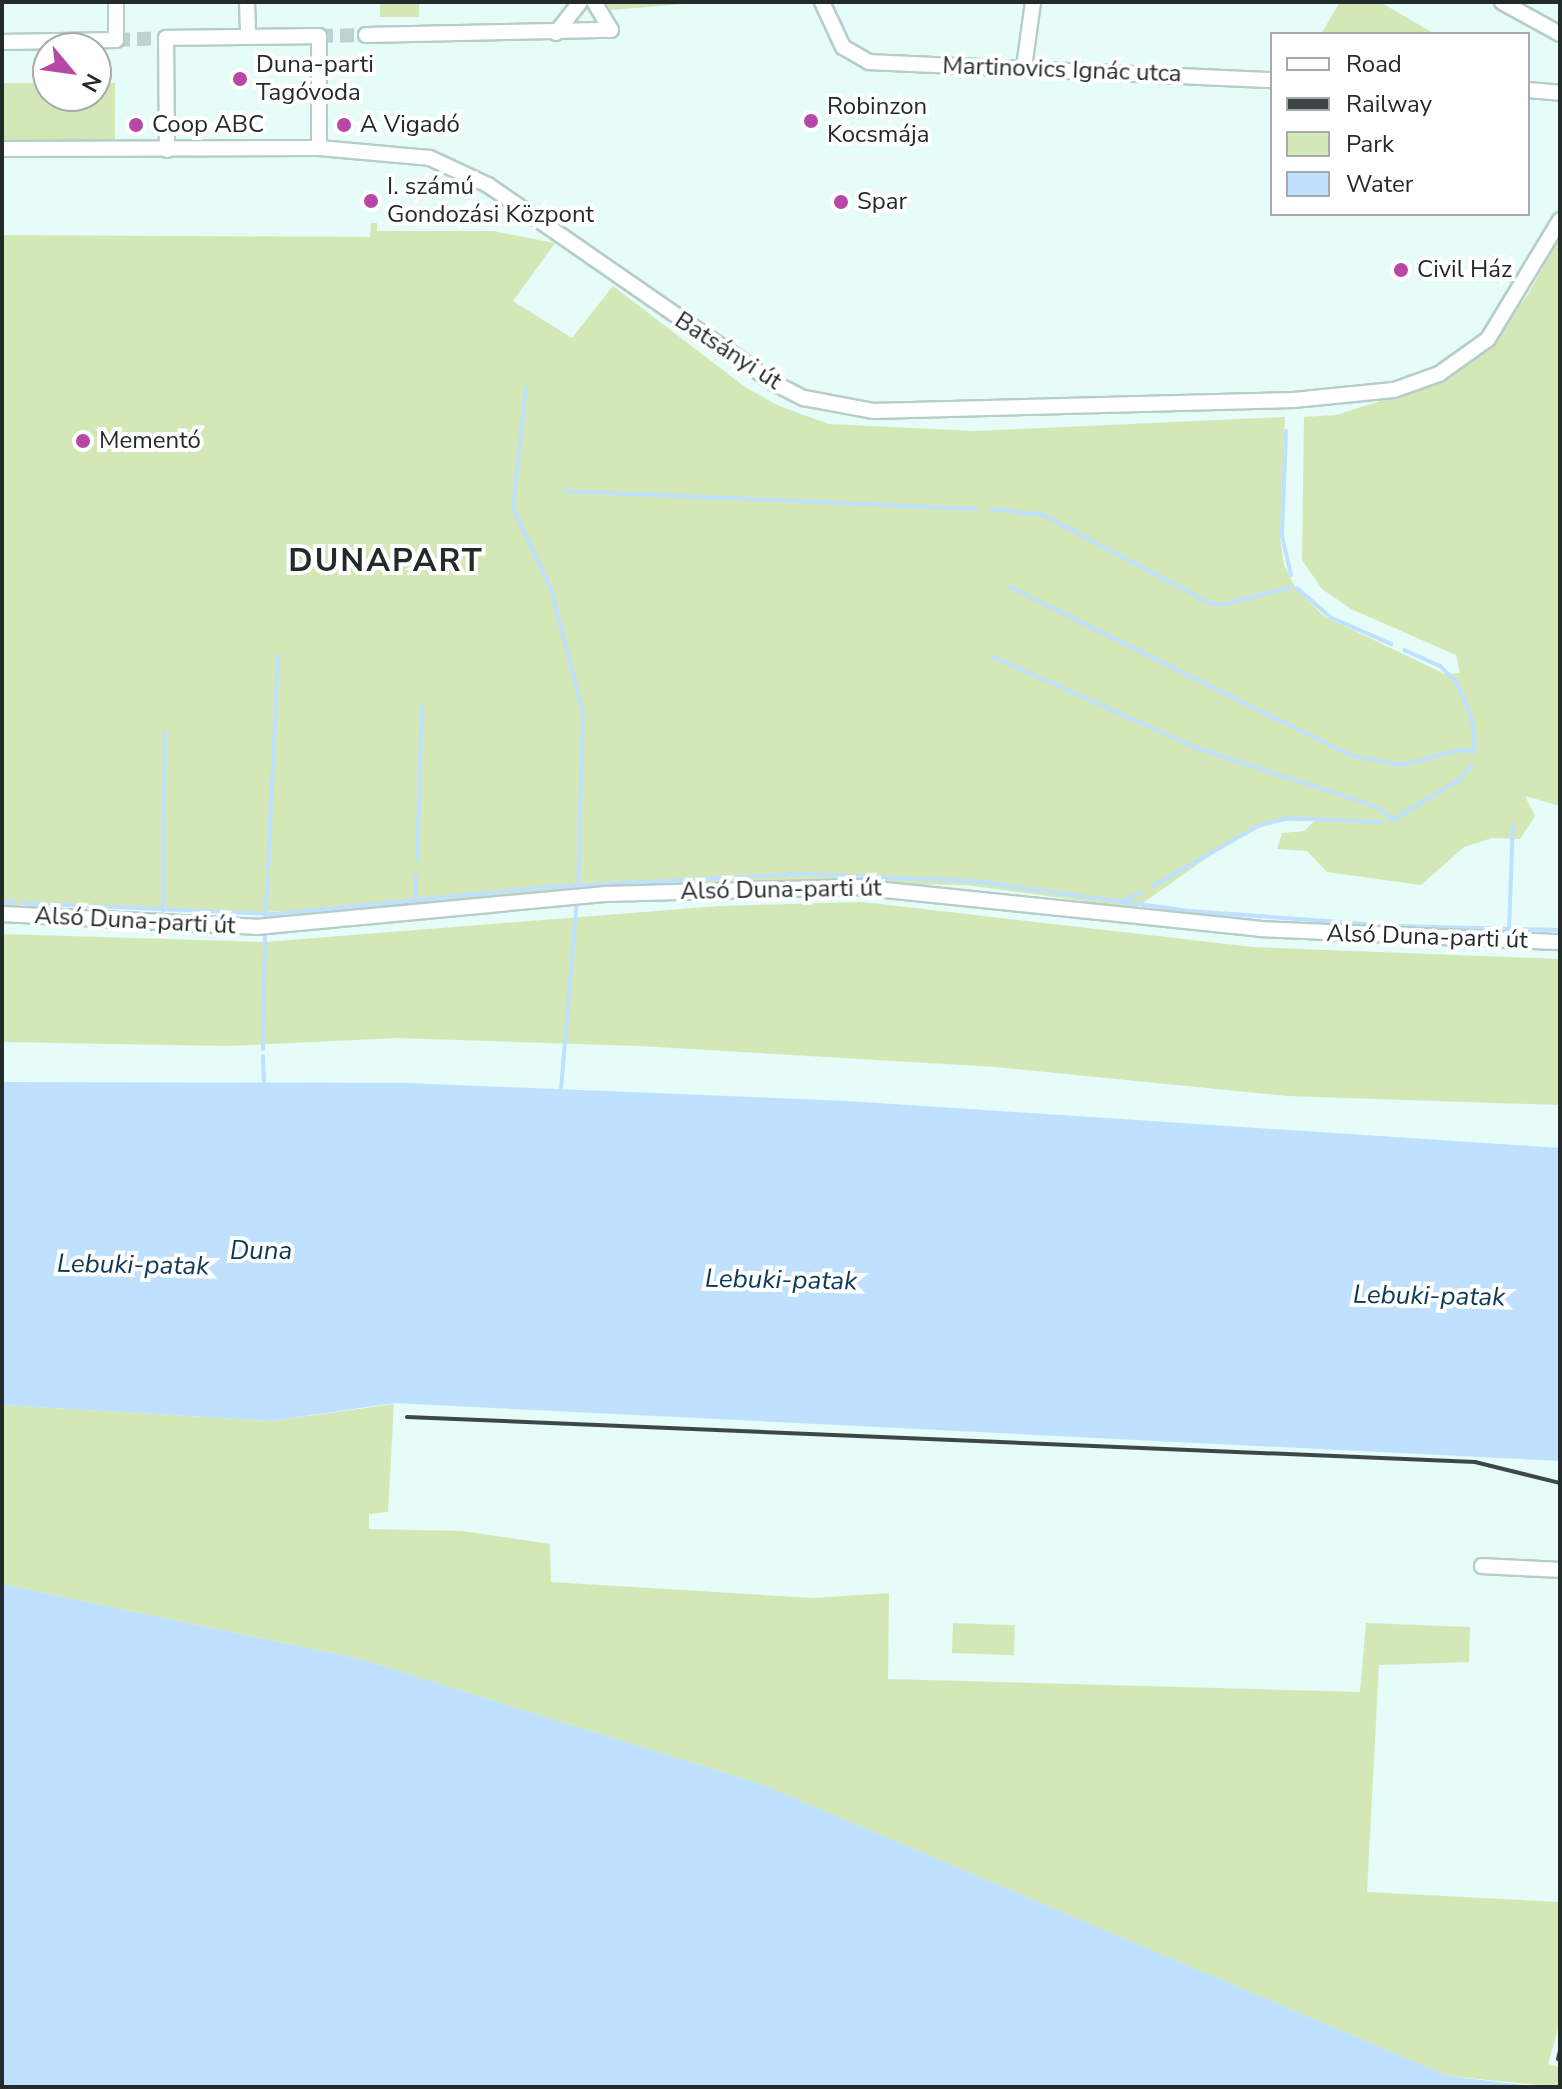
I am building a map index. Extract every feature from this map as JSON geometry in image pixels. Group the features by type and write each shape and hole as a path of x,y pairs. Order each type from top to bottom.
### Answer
{"street":[{"path":"2,42 116,40 116,2"},
{"path":"247,2 248,37"},
{"path":"556,33 580,2"},
{"path":"366,35 611,30 594,2"},
{"name":"Martinovics Ignác utca","path":"822,2 833,32 854,55 889,64 1024,67 1270,80"},
{"path":"1024,67 1033,2"},
{"path":"1502,2 1560,34"},
{"path":"167,150 166,38 319,36 319,148"},
{"path":"1530,90 1560,93"},
{"name":"Batsányi út","path":"2,149 319,148 410,154 446,163 499,193 774,383 804,398 873,411 1294,400 1394,390 1439,374 1488,339 1560,220"},
{"name":"Alsó Duna-parti út","path":"2,914 256,927 577,897 910,889 1260,929 1560,942"},
{"path":"1482,1566 1560,1570"}],"green space":[{"path":"380,2 419,2 419,17 380,17"},
{"path":"606,2 708,2 611,10"},
{"path":"1340,2 1380,2 1432,32 1322,32"},
{"path":"2,83 32,83 32,112 112,112 112,83 115,83 115,143 2,141"},
{"path":"371,223 377,223 377,231 493,231 555,243 513,301 572,338 613,286 745,387 779,406 829,424 975,431 1285,417 1280,537 1284,565 1296,589 1324,616 1445,674 1460,673 1456,655 1351,609 1322,589 1302,560 1304,417 1336,415 1434,384 1486,348 1527,296 1560,236 1560,806 1525,796 1535,816 1520,839 1492,838 1464,847 1421,885 1327,872 1307,851 1277,849 1282,833 1304,831 1314,821 1276,821 1242,833 1136,908 966,885 739,883 443,906 258,912 2,905 2,235 370,237"},
{"path":"863,902 1253,947 1560,959 1560,1105 1288,1096 996,1067 639,1046 397,1038 227,1046 2,1042 2,934 265,942 719,906"},
{"path":"394,1404 388,1512 369,1514 369,1529 462,1531 550,1544 551,1582 813,1598 889,1593 888,1679 1360,1692 1366,1623 1470,1627 1469,1662 1379,1665 1367,1892 1560,1902 1560,2022 1548,2064 1560,2067 1560,2087 1448,2076 761,1784 360,1659 2,1584 2,1405 271,1421"},
{"path":"953,1623 1015,1625 1014,1655 952,1653"}],"water":[{"name":"Duna","path":"2,1082 407,1083 848,1101 1560,1148 1560,1461 395,1403 271,1421 2,1405"},
{"path":"2,1584 360,1659 761,1784 1448,2076 1541,2087 2,2087"}],"waterway":[{"path":"526,388 513,508 551,589 583,713 578,887"},
{"path":"1286,431 1282,536 1291,575"},
{"path":"565,491 977,509"},
{"path":"991,509 1043,515 1210,603 1222,605 1292,587"},
{"path":"1010,587 1352,756 1402,765 1459,750 1475,752 1472,719 1457,683 1440,666 1404,650"},
{"path":"1297,588 1330,617 1391,644"},
{"path":"268,869 278,655"},
{"path":"991,656 1197,748 1377,807 1393,820"},
{"path":"417,860 422,707"},
{"path":"163,911 165,733"},
{"path":"1391,821 1460,779 1471,766"},
{"path":"1153,886 1258,826 1287,818 1381,822"},
{"path":"1509,928 1513,825"},
{"path":"22,903 274,914 550,887 802,874 972,881 1189,911 1394,926 1560,930"},
{"path":"416,875 416,900"},
{"path":"265,918 268,877"},
{"path":"1121,902 1141,892"},
{"path":"561,1089 577,900"},
{"path":"2,902 14,902"},
{"path":"263,1049 265,932"},
{"path":"263,1056 264,1082"}],"tunnel":[{"path":"319,36 366,35"},
{"path":"116,40 166,38"}],"railway":[{"path":"407,1417 1475,1462 1560,1483"},
{"path":"1558,2059 1560,2051"}],"place":[{"name":"Duna-parti Tagóvoda","path":"240,79"},
{"name":"Robinzon Kocsmája","path":"811,121"},
{"name":"Coop ABC","path":"136,125"},
{"name":"A Vigadó","path":"344,125"},
{"name":"I. számú Gondozási Központ","path":"371,201"},
{"name":"Spar","path":"841,202"},
{"name":"Civil Ház","path":"1401,270"},
{"name":"Mementó","path":"83,441"}],"district":[{"name":"DUNAPART","path":"386,561"}],"water label":[{"name":"Lebuki-patak","path":"133,1265"},
{"name":"Lebuki-patak","path":"781,1280"},
{"name":"Lebuki-patak","path":"1429,1296"}]}
